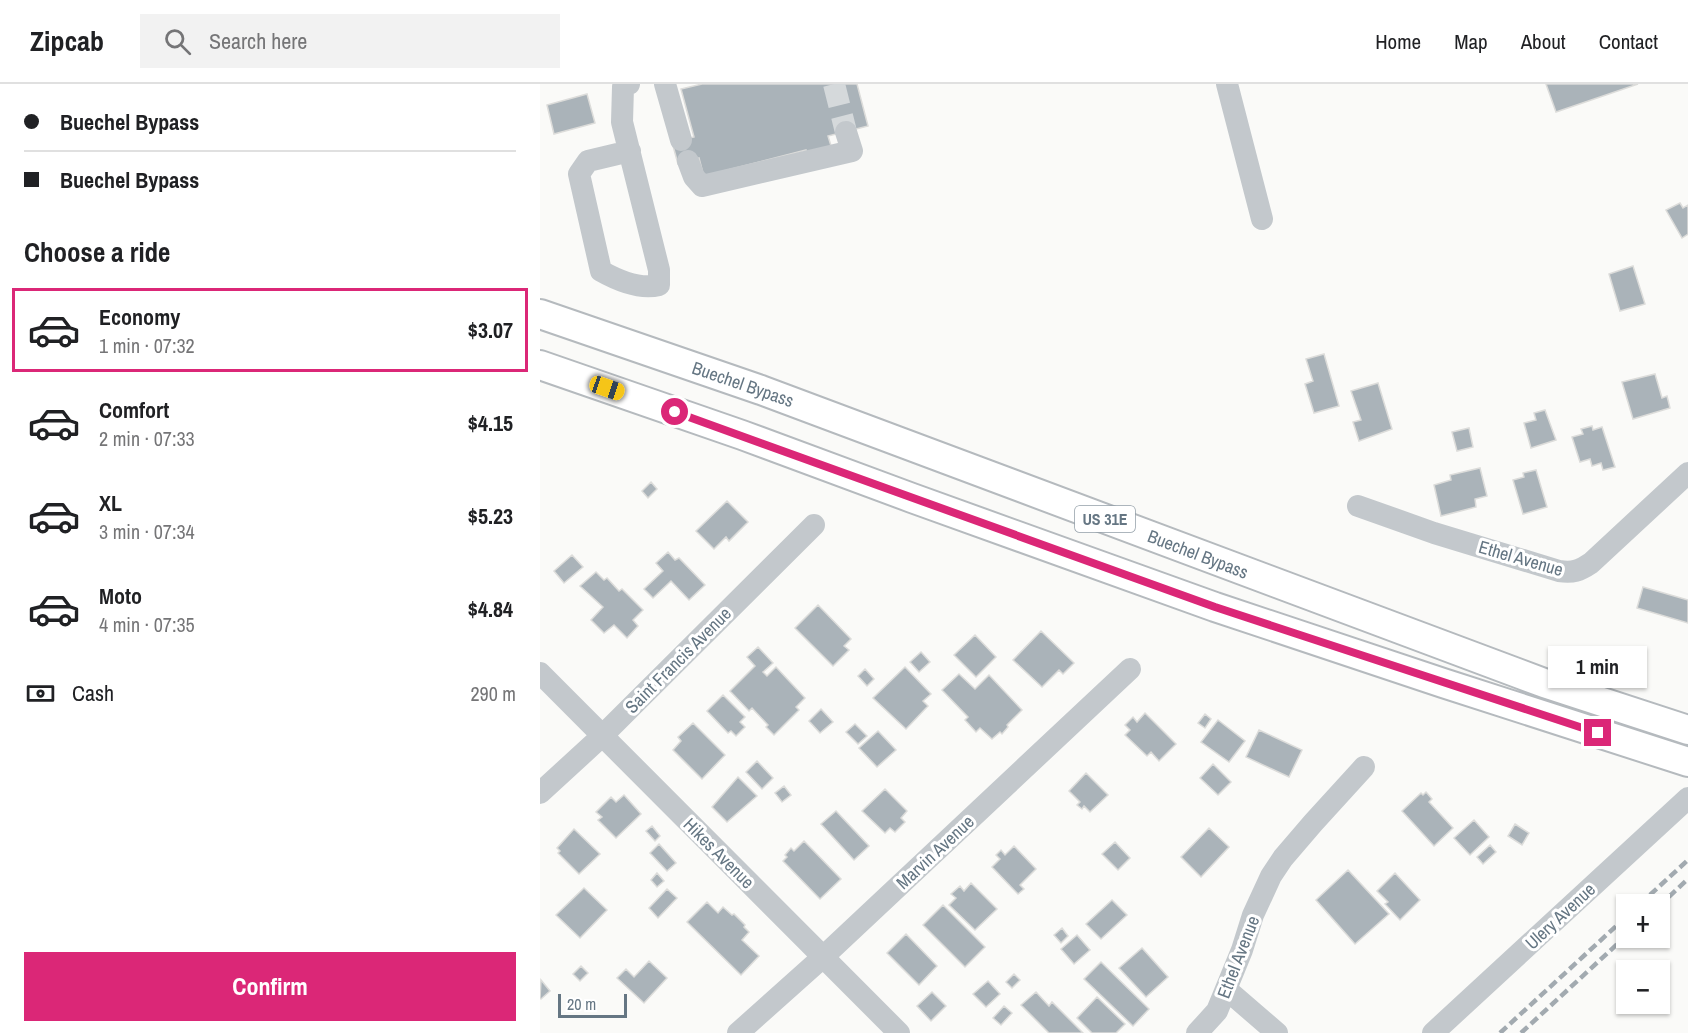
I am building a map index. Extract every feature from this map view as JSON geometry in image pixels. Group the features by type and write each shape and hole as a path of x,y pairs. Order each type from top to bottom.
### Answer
{"main road":[{"name":"Buechel Bypass","path":"540,314 761,390 1391,627 1544,683 1679,728"},
{"name":"US 31E","path":"540,365 742,435 1215,607 1688,762"}],"street":[{"path":"629,84 622,87 622,122 630,151 659,270 659,285 651,287 619,281 601,271 579,174 588,161 630,151"},
{"path":"665,84 694,177 702,186 852,151 846,132"},
{"path":"1227,84 1262,219"},
{"name":"Ethel Avenue","path":"1358,506 1445,536 1559,571 1573,573 1591,563 1688,473"},
{"name":"Saint Francis Avenue","path":"540,793 602,736 814,525"},
{"name":"Marvin Avenue","path":"738,1033 823,957 1130,669"},
{"name":"Hikes Avenue","path":"540,673 899,1033"},
{"name":"Ethel Avenue","path":"1197,1033 1212,1018 1227,989 1253,915 1271,876 1313,823 1365,767"},
{"name":"Ulery Avenue","path":"1432,1033 1688,798"},
{"path":"1227,989 1276,1033"}],"building":[{"path":"702,84 857,84 868,126 828,136 832,149 807,155 806,150 728,170 705,181 699,158 678,164 672,142 694,137 681,89"},
{"path":"1546,84 1638,84 1556,112"},
{"path":"587,94 595,123 554,134 547,105"},
{"path":"1680,203 1683,208 1688,205 1688,234 1682,238 1666,210"},
{"path":"1633,266 1645,304 1620,311 1609,274"},
{"path":"1324,354 1339,406 1314,413 1305,384 1313,381 1306,359"},
{"path":"1655,374 1662,398 1667,396 1670,408 1633,419 1622,382"},
{"path":"1378,383 1392,429 1359,441 1353,422 1361,420 1351,391"},
{"path":"1545,410 1556,440 1531,448 1524,423 1536,420 1534,413"},
{"path":"1592,426 1593,430 1602,427 1615,467 1603,470 1601,463 1592,466 1590,459 1580,462 1572,437 1583,434 1581,429"},
{"path":"1469,428 1473,447 1457,451 1452,432"},
{"path":"1480,468 1487,496 1475,499 1476,507 1441,516 1434,485 1451,480 1450,475"},
{"path":"1536,470 1547,507 1523,514 1513,480 1524,477 1523,473"},
{"path":"651,482 657,489 648,498 642,491"},
{"path":"727,501 748,522 729,541 726,537 714,549 696,531"},
{"path":"668,552 675,560 679,558 705,585 689,600 671,581 653,598 644,589 663,571 656,563"},
{"path":"572,555 583,567 564,583 554,571"},
{"path":"596,572 604,580 607,578 619,591 622,589 643,610 633,620 638,626 627,638 614,625 604,633 591,620 603,607 580,586"},
{"path":"1643,587 1688,600 1688,623 1637,608"},
{"path":"818,605 851,639 844,646 849,650 833,666 795,628"},
{"path":"1041,631 1074,663 1063,674 1059,670 1042,687 1013,660"},
{"path":"975,635 996,657 976,677 954,655"},
{"path":"758,647 773,663 763,672 767,676 776,667 805,698 796,707 799,710 774,735 752,708 749,711 730,691 755,666 747,657"},
{"path":"921,652 930,662 919,672 910,662"},
{"path":"905,667 931,694 923,701 928,706 906,729 873,698"},
{"path":"865,669 874,679 867,686 858,676"},
{"path":"959,674 975,689 989,675 1022,710 1007,725 1008,727 1002,734 1000,732 992,739 980,728 976,732 965,720 968,717 942,690"},
{"path":"723,695 745,717 740,722 745,727 736,736 731,731 728,733 707,711"},
{"path":"821,709 833,722 820,733 809,721"},
{"path":"1145,713 1176,744 1159,761 1151,752 1147,756 1125,735 1130,730 1125,725 1133,717 1137,722"},
{"path":"1205,714 1211,719 1205,728 1198,723"},
{"path":"1218,720 1245,741 1229,762 1201,742"},
{"path":"693,723 725,755 702,779 673,750 681,741 678,737"},
{"path":"855,724 867,736 858,744 846,732"},
{"path":"1259,730 1302,750 1289,777 1246,757"},
{"path":"878,731 896,750 877,767 859,748"},
{"path":"757,761 773,778 762,789 746,772"},
{"path":"1213,764 1231,782 1218,795 1200,778"},
{"path":"1086,773 1108,795 1090,812 1084,806 1082,809 1077,805 1080,802 1069,791"},
{"path":"738,777 757,796 727,822 712,807"},
{"path":"784,786 791,795 782,802 775,793"},
{"path":"885,789 907,811 901,818 905,822 895,832 890,828 885,833 862,811"},
{"path":"1426,792 1432,799 1429,802 1453,828 1434,846 1402,811 1421,793 1423,795"},
{"path":"624,795 641,814 616,838 598,820 602,817 596,812 611,797 616,802"},
{"path":"836,811 869,846 854,860 821,824"},
{"path":"1474,820 1489,837 1470,855 1454,838"},
{"path":"1515,824 1529,833 1522,845 1508,836"},
{"path":"652,826 660,836 655,841 646,831"},
{"path":"1209,828 1229,847 1201,877 1181,857"},
{"path":"574,829 600,854 579,874 558,853 560,851 557,848"},
{"path":"804,841 841,879 820,899 783,861 791,848 794,851"},
{"path":"1115,842 1130,858 1118,870 1102,854"},
{"path":"659,844 676,863 667,871 650,853"},
{"path":"1490,845 1496,852 1483,864 1477,857"},
{"path":"1014,846 1036,869 1020,885 1024,889 1018,894 992,867 1000,859 996,855 1001,850 1005,855"},
{"path":"1348,870 1389,914 1355,944 1316,900"},
{"path":"657,873 664,881 657,887 651,880"},
{"path":"1395,873 1420,900 1400,920 1385,904 1388,902 1377,891"},
{"path":"971,883 997,909 975,930 949,905 956,898 951,894 960,886 964,891"},
{"path":"584,888 607,910 580,938 556,915"},
{"path":"667,889 677,898 658,918 649,908"},
{"path":"1112,900 1127,915 1101,939 1086,924"},
{"path":"707,902 718,913 723,907 732,915 734,914 749,932 742,940 759,956 741,975 687,922"},
{"path":"943,905 985,947 965,967 923,925"},
{"path":"1062,928 1068,936 1061,943 1054,935"},
{"path":"906,934 937,966 919,985 887,953"},
{"path":"1077,935 1090,950 1074,964 1061,949"},
{"path":"1142,948 1168,977 1146,997 1119,968"},
{"path":"649,961 667,978 644,1003 617,978 626,969 634,977"},
{"path":"1101,962 1149,1009 1133,1026 1084,979"},
{"path":"581,966 588,973 580,981 573,974"},
{"path":"1014,974 1020,980 1012,988 1006,982"},
{"path":"541,980 550,991 541,999 540,998"},
{"path":"988,981 1000,994 986,1007 973,994"},
{"path":"932,992 946,1006 931,1021 917,1006"},
{"path":"1036,992 1049,1006 1052,1002 1083,1033 1049,1033 1021,1005"},
{"path":"1097,997 1125,1024 1116,1033 1092,1033 1077,1018"},
{"path":"1004,1006 1012,1013 1001,1025 993,1018"}],"tunnel":[{"path":"834,84 846,132"}],"railway":[{"path":"1651,894 1688,860"},
{"path":"1670,896 1688,879"},
{"path":"1500,1033 1616,926"},
{"path":"1521,1033 1616,945"}],"route":[{"path":"675,412 1215,607 1598,733"}]}
